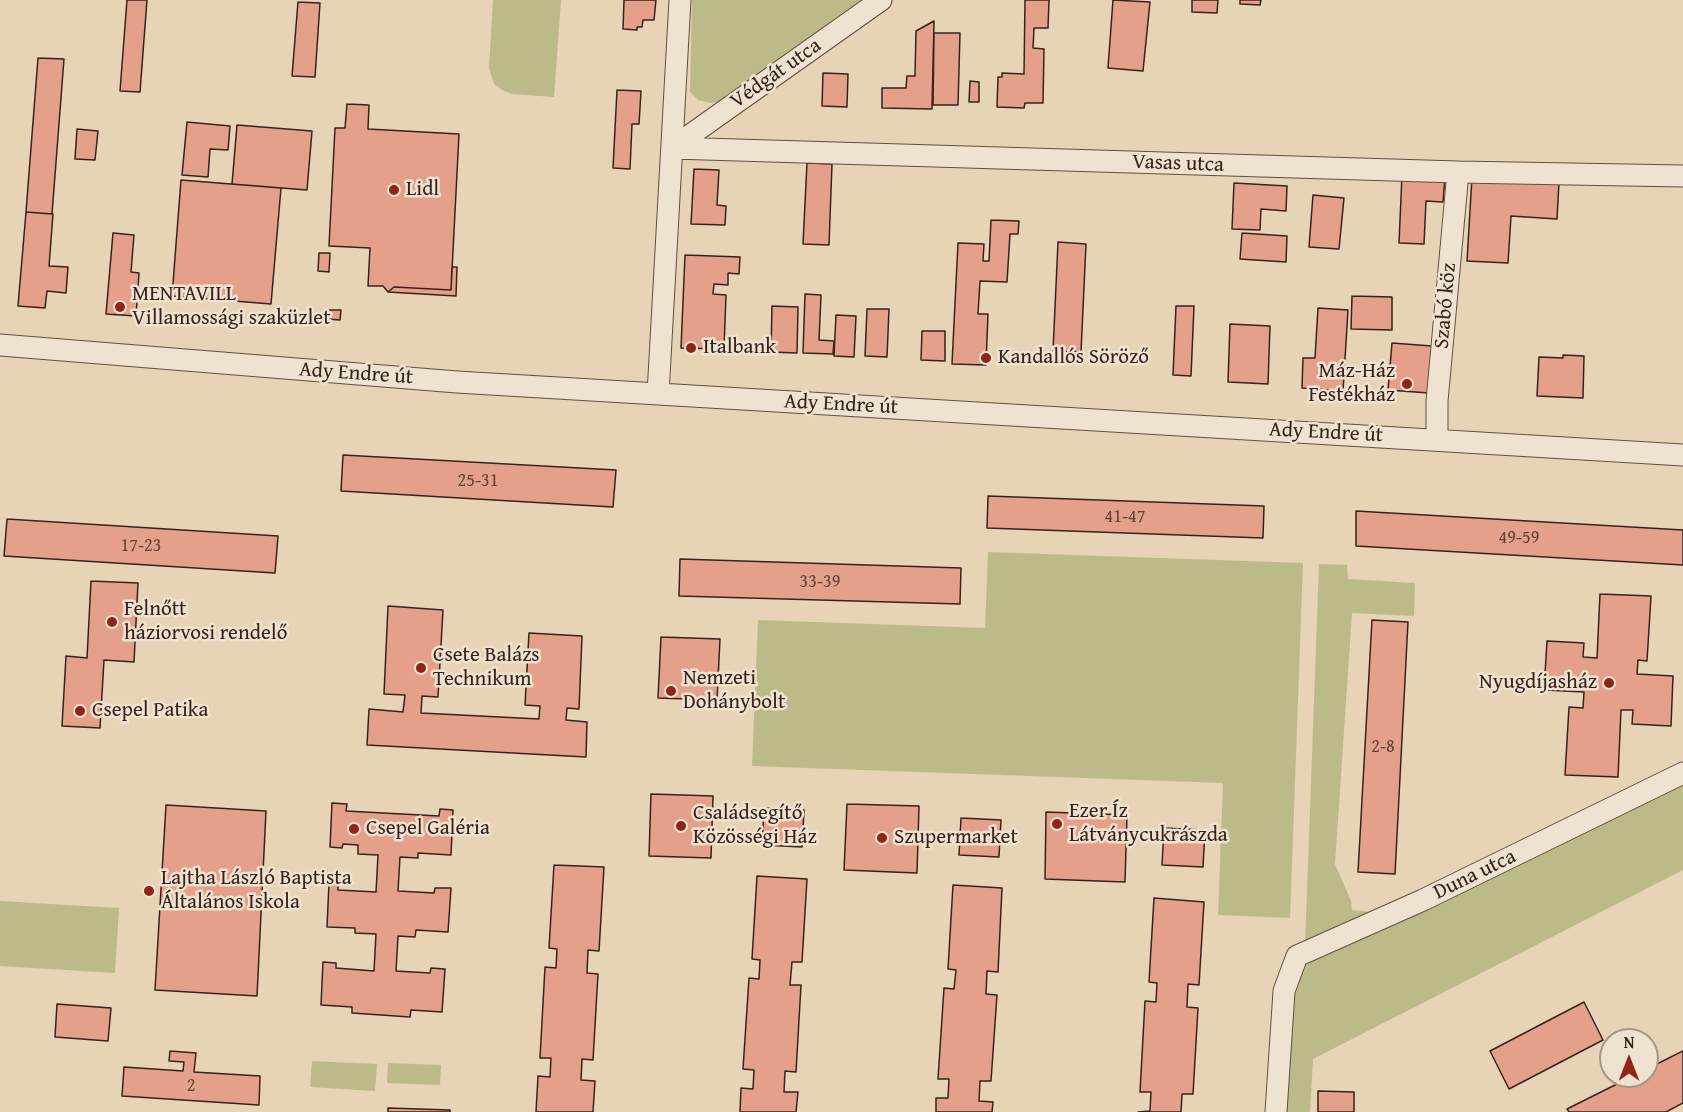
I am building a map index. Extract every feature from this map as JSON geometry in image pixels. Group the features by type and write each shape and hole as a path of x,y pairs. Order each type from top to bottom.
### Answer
{"street":[{"path":"658,394 680,0"},
{"name":"Védgát utca","path":"672,148 881,0"},
{"name":"Vasas utca","path":"672,148 1458,172 1683,176"},
{"name":"Szabó köz","path":"1437,440 1437,401 1458,172"},
{"name":"Ady Endre út","path":"0,345 332,373 1683,455"},
{"name":"Duna utca","path":"1276,1112 1284,991 1297,956 1424,900 1683,772"}],"shaded area":[{"path":"493,0 561,0 554,97 512,94 494,84 489,68"},
{"path":"692,0 868,0 723,101 711,103 698,100 690,92"},
{"path":"988,552 1303,563 1290,918 1218,915 1223,783 752,766 758,620 985,628"},
{"path":"1319,564 1347,565 1348,579 1415,583 1414,616 1352,613 1335,864 1351,901 1352,910 1374,912 1305,946"},
{"path":"1683,781 1683,870 1313,1059 1310,1112 1283,1112 1291,988 1305,964"},
{"path":"0,901 119,908 115,973 0,966"},
{"path":"312,1061 377,1064 375,1091 310,1087"},
{"path":"388,1063 441,1065 440,1085 387,1083"}],"building":[{"path":"127,0 147,0 140,92 120,91"},
{"path":"624,0 656,0 654,20 643,20 642,27 637,27 637,30 623,29"},
{"path":"1025,0 1049,0 1048,28 1034,28 1033,48 1044,49 1043,103 1025,103 1024,108 997,107 998,77 1002,77 1002,73 1024,74"},
{"path":"1113,0 1150,2 1143,71 1108,68"},
{"path":"1192,0 1218,0 1217,13 1192,12"},
{"path":"1240,0 1261,0 1260,5 1240,4"},
{"path":"298,2 320,3 315,77 292,76"},
{"path":"934,21 932,109 882,108 882,88 906,88 907,76 915,76 916,31"},
{"path":"934,33 960,33 958,105 933,105"},
{"path":"38,58 64,59 52,214 26,212"},
{"path":"823,73 848,74 847,107 822,106"},
{"path":"970,81 979,82 979,102 969,102"},
{"path":"617,90 641,91 639,124 632,124 630,169 613,168"},
{"name":"Lidl","path":"347,104 369,105 368,129 459,134 451,290 394,287 388,292 383,286 368,286 370,248 329,246 335,128 345,128"},
{"path":"187,122 230,126 228,150 210,149 208,177 182,175"},
{"path":"237,125 312,131 307,190 232,184"},
{"path":"77,129 98,131 95,160 75,159"},
{"path":"807,163 832,164 829,245 803,244"},
{"path":"694,169 719,170 717,205 726,206 725,225 691,224"},
{"path":"1402,175 1445,177 1443,202 1426,201 1424,244 1399,243"},
{"path":"1472,177 1559,182 1557,219 1511,216 1508,263 1467,261"},
{"path":"181,180 281,188 271,304 172,296"},
{"path":"1234,183 1287,186 1286,211 1261,209 1260,230 1232,229"},
{"path":"1313,195 1344,198 1339,249 1309,247"},
{"path":"26,212 53,214 49,266 68,267 66,293 47,291 45,308 18,306"},
{"path":"991,220 1019,221 1018,234 1010,234 1007,282 980,281 978,314 988,314 986,365 952,364 958,243 984,244 983,261 989,261"},
{"path":"113,233 134,235 131,272 139,273 136,316 106,314"},
{"path":"1242,233 1287,236 1286,262 1240,259"},
{"path":"1058,242 1086,244 1081,352 1053,351"},
{"path":"319,253 330,253 329,272 318,271"},
{"path":"685,255 740,257 739,274 728,273 728,285 714,284 713,294 726,295 724,349 681,348"},
{"path":"452,267 457,267 456,296 388,292 394,287 451,290"},
{"path":"805,294 821,295 819,340 834,341 833,354 803,353"},
{"path":"1352,296 1392,297 1392,330 1351,329"},
{"path":"772,306 798,307 797,353 771,352"},
{"path":"1176,306 1194,306 1191,376 1173,375"},
{"path":"1318,308 1348,310 1343,391 1302,388 1303,358 1315,358"},
{"path":"867,309 889,309 887,357 865,356"},
{"path":"325,310 341,310 340,320 325,319"},
{"path":"836,315 856,316 854,357 834,356"},
{"path":"1230,324 1270,326 1268,384 1228,382"},
{"path":"922,331 945,331 945,361 921,360"},
{"path":"1392,343 1432,346 1429,393 1388,390"},
{"path":"1563,355 1584,356 1583,398 1537,396 1539,357 1563,358"},
{"path":"343,455 616,470 613,507 341,491"},
{"path":"988,496 1264,506 1263,538 987,528"},
{"path":"1356,511 1683,530 1683,565 1356,546"},
{"path":"7,519 278,536 275,573 4,556"},
{"path":"680,559 961,568 960,604 679,596"},
{"path":"91,581 138,583 134,662 104,660 100,728 62,726 66,656 87,658"},
{"name":"Nyugdíjasház","path":"1600,594 1651,596 1647,661 1638,660 1637,674 1673,676 1671,726 1632,724 1633,710 1621,710 1618,777 1565,775 1569,707 1583,708 1584,692 1544,690 1547,641 1584,643 1583,657 1597,658"},
{"path":"388,606 443,610 438,697 422,696 421,713 539,719 540,706 525,705 529,633 582,636 579,709 567,708 566,720 587,722 586,757 367,745 369,709 403,712 405,695 384,694"},
{"path":"1372,620 1408,622 1395,874 1358,872"},
{"path":"661,637 720,639 717,700 658,698"},
{"name":"Családsegítő Közösségi Ház","path":"651,794 713,796 711,858 649,856"},
{"path":"332,803 347,804 346,811 439,816 440,809 453,810 451,855 418,853 418,858 400,857 398,891 434,893 435,888 451,888 448,932 416,930 415,937 398,936 396,971 430,973 431,968 445,969 442,1012 411,1010 410,1017 352,1013 352,1007 321,1005 323,962 336,963 336,968 374,971 376,934 355,933 355,928 327,927 329,883 338,884 338,890 376,892 378,855 358,854 358,845 343,844 342,848 330,847"},
{"name":"Szupermarket","path":"847,804 919,806 917,873 844,870"},
{"path":"166,805 266,811 257,996 155,990"},
{"path":"764,808 804,810 802,847 762,845"},
{"path":"1046,812 1127,815 1125,882 1045,879"},
{"path":"961,818 1001,820 999,857 959,855"},
{"path":"1164,828 1205,830 1203,867 1162,865"},
{"path":"554,865 604,867 599,951 588,950 587,973 598,974 593,1060 582,1059 581,1080 595,1081 593,1112 536,1112 538,1076 550,1077 551,1058 540,1058 545,967 556,968 557,949 549,948"},
{"path":"757,876 807,879 802,962 792,962 790,985 801,985 796,1072 785,1071 784,1092 798,1092 796,1112 740,1112 741,1088 753,1089 754,1070 743,1069 749,978 759,979 760,960 752,959"},
{"path":"953,885 1002,888 998,972 987,971 986,994 997,995 991,1081 980,1081 979,1101 993,1102 992,1112 936,1112 936,1098 948,1098 949,1079 938,1079 944,988 954,989 956,970 948,969"},
{"path":"1154,898 1204,902 1199,985 1188,984 1187,1007 1198,1008 1193,1094 1182,1094 1181,1112 1138,1112 1150,1111 1151,1092 1140,1092 1145,1001 1156,1002 1157,983 1149,982"},
{"path":"1584,1002 1599,1032 1599,1042 1509,1089 1490,1051"},
{"path":"57,1004 111,1008 108,1041 55,1037"},
{"path":"170,1051 196,1053 194,1072 260,1076 259,1105 122,1096 124,1067 183,1071 184,1062 169,1061"},
{"path":"1683,1051 1683,1103 1666,1112 1569,1112 1567,1109 1609,1088 1659,1088 1659,1063"},
{"path":"1318,1091 1354,1092 1354,1112 1318,1112"},
{"path":"388,1108 450,1110 450,1112 388,1112"}],"place":[{"name":"Lidl","path":"394,190"},
{"name":"MENTAVILL Villamossági szaküzlet","path":"120,307"},
{"name":"Italbank","path":"691,348"},
{"name":"Kandallós Söröző","path":"986,358"},
{"name":"Máz-Ház Festékház","path":"1407,384"},
{"name":"Felnőtt háziorvosi rendelő","path":"112,622"},
{"name":"Csete Balázs Technikum","path":"421,668"},
{"name":"Nyugdíjasház","path":"1609,683"},
{"name":"Nemzeti Dohánybolt","path":"671,691"},
{"name":"Csepel Patika","path":"80,711"},
{"name":"Ezer Íz Látványcukrászda","path":"1057,824"},
{"name":"Családsegítő Közösségi Ház","path":"681,826"},
{"name":"Csepel Galéria","path":"354,829"},
{"name":"Szupermarket","path":"882,838"},
{"name":"Lajtha László Baptista Általános Iskola","path":"149,891"}]}
